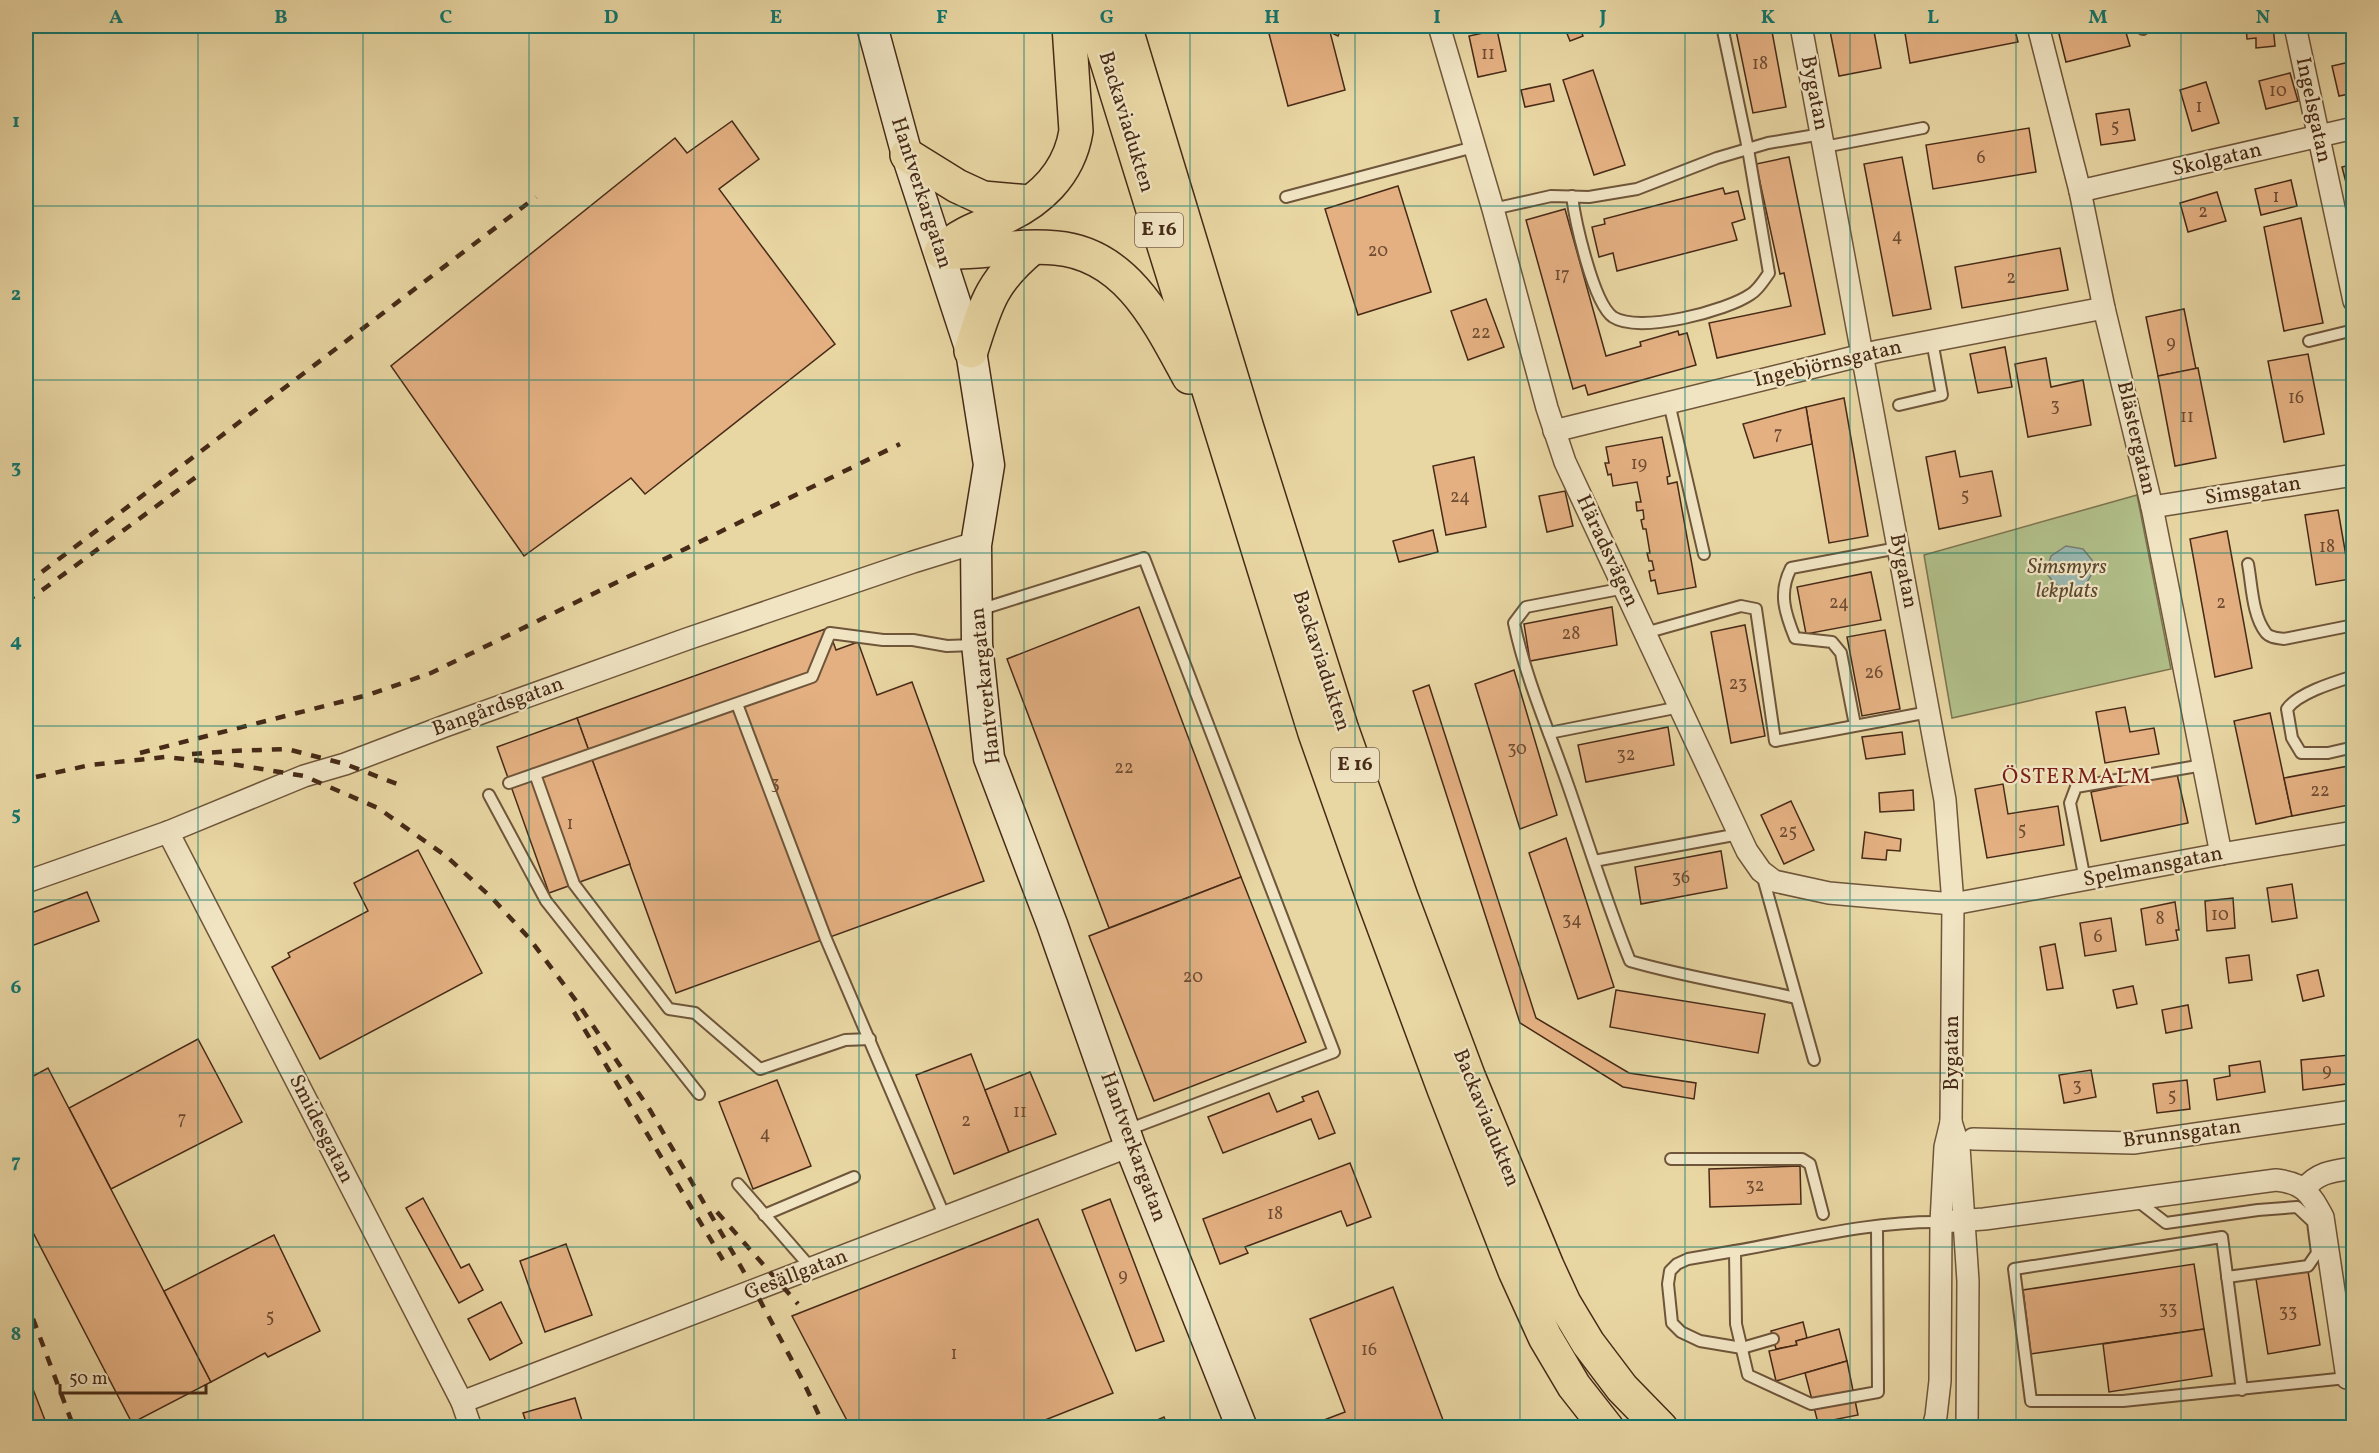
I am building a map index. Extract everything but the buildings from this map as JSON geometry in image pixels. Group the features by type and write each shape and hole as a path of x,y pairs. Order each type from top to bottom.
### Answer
{"highway":[{"path":"941,252 956,239 1001,218 1044,193 1060,175 1074,146 1076,131 1069,26"},
{"name":"Backaviadukten","path":"1096,26 1315,733 1444,1089 1515,1271 1545,1337 1574,1386 1607,1428"},
{"name":"Backaviadukten","path":"1125,26 1246,425 1341,727 1401,897 1469,1078 1564,1303 1587,1343 1646,1415 1661,1428"},
{"path":"1136,63 1147,26"},
{"path":"908,155 957,186 983,198 1029,202"},
{"path":"971,351 990,296 997,283 1014,263 1032,248"},
{"path":"941,252 1057,248 1080,253 1102,262 1135,288 1171,343 1221,434"}],"street":[{"name":"Hantverkargatan","path":"872,26 908,155 971,351 989,465 976,545 977,645 989,758 1052,924 1128,1138 1242,1428"},
{"name":"Häradsvägen","path":"1439,26 1493,209 1554,431 1565,462 1747,851 1761,871"},
{"name":"Bygatan","path":"1801,26 1946,800 1953,904 1951,1122 1945,1147 1941,1222 1940,1381 1933,1428"},
{"name":"Blästergatan","path":"2038,26 2080,191 2104,308 2152,507 2221,854"},
{"name":"Ingelsgatan","path":"2295,26 2354,301"},
{"name":"Skolgatan","path":"2080,191 2354,128"},
{"name":"Ingebjörnsgatan","path":"1554,431 1862,355 2104,308"},
{"name":"Simsgatan","path":"2152,507 2354,475"},
{"name":"Bangårdsgatan","path":"26,882 168,832 304,777 687,639 913,562 965,546 976,545"},
{"name":"Smidesgatan","path":"168,832 462,1402 471,1428"},
{"name":"Spelmansgatan","path":"1953,904 2221,854 2354,832"},
{"path":"1761,871 1774,881 1829,893 1953,904"},
{"name":"Brunnsgatan","path":"1973,1139 2133,1143 2354,1111"},
{"name":"Bygatan","path":"1951,1122 1959,1148 1968,1281 1967,1428"},
{"name":"Gesällgatan","path":"462,1402 812,1270 945,1217 1128,1138"},
{"path":"2304,1189 2312,1180 2326,1172 2354,1168"},
{"path":"1941,1222 2276,1180 2292,1182 2304,1189 2314,1200 2323,1217 2347,1378"}],"lane":[{"path":"1572,196 1575,220 1597,292 1613,317 1636,324 1672,320 1710,312 1752,294 1769,273 1748,149 1722,26"},
{"path":"1493,209 1551,196 1589,197 1637,189 1768,143 1823,140 1923,128"},
{"path":"1286,197 1474,147"},
{"path":"2309,341 2354,330"},
{"path":"1899,405 1942,395 1932,341"},
{"path":"1669,403 1704,554"},
{"path":"1855,726 1841,653 1832,642 1795,638 1784,598 1784,581 1791,568 1898,548"},
{"path":"976,610 1144,558 1334,1052 1128,1138"},
{"path":"2248,564 2256,612 2267,634 2284,639 2354,625"},
{"path":"1625,588 1526,606 1514,623 1522,662 1630,961 1678,975 1743,985 1796,998"},
{"path":"1645,633 1742,606 1756,609 1775,741 1929,712"},
{"path":"509,783 812,677 830,633 883,640 913,640 948,646 977,645"},
{"path":"2354,676 2336,681 2293,701 2287,709 2292,738 2301,753 2328,753 2354,747"},
{"path":"736,704 826,939 945,1217"},
{"path":"1549,733 1680,707"},
{"path":"2085,880 2070,802 2076,787 2203,765"},
{"path":"535,774 574,884 669,1009 695,1013 760,1069 845,1040 870,1039"},
{"path":"489,795 546,901 699,1094"},
{"path":"1594,861 1739,834"},
{"path":"1761,871 1814,1060"},
{"path":"1671,1159 1802,1159 1810,1164 1823,1214"},
{"path":"764,1215 854,1177"},
{"path":"738,1184 812,1270"},
{"path":"2134,1199 2166,1223 2297,1207 2313,1222 2317,1253 2308,1266 2228,1277"},
{"path":"1773,1339 1742,1348 1700,1341 1681,1332 1672,1323 1668,1284 1670,1271 1677,1264 1688,1259 1877,1226 1915,1221 1941,1222"},
{"path":"1735,1251 1733,1272 1736,1324 1748,1375 1811,1404 1878,1392 1877,1226"},
{"path":"2242,1390 2222,1237 2014,1269 2031,1401 2123,1401 2242,1390 2347,1378"}],"green space":[{"name":"Simsmyrs lekplats","path":"2137,495 2171,669 1952,718 1924,555"}],"water":[{"path":"2066,546 2083,549 2092,560 2092,573 2084,588 2066,590 2061,588 2046,572 2051,556"}],"railway":[{"path":"26,584 536,197"},
{"path":"140,753 368,695 431,673 900,444"},
{"path":"26,602 196,477"},
{"path":"192,754 287,749 345,764 397,784"},
{"path":"36,777 90,765 165,757 231,764 304,776 378,808 446,856 491,897 529,938 577,1002 650,1110 755,1291 825,1428"},
{"path":"574,1012 723,1260"},
{"path":"717,1212 798,1304"},
{"path":"26,1300 74,1428"}],"district":[{"name":"ÖSTERMALM","path":"2077,777"}]}
